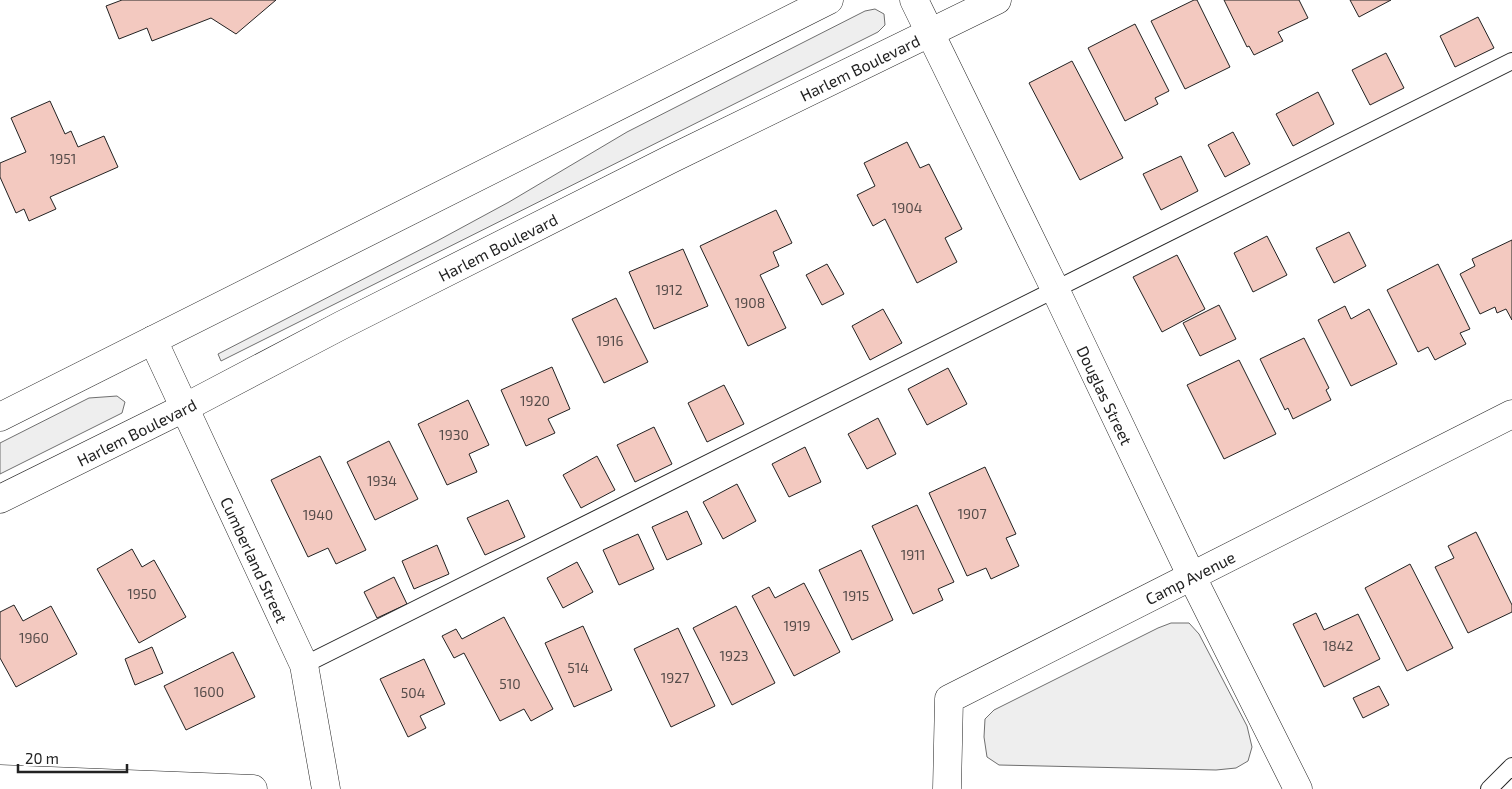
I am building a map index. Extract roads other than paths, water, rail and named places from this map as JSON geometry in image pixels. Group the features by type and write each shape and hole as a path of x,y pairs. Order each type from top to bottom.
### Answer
{"street":[{"path":"0,417 829,0"},
{"name":"Douglas Street","path":"914,0 1055,289 1192,577 1298,789"},
{"name":"Harlem Boulevard","path":"0,498 184,408 342,325 672,159 997,0"},
{"name":"Cumberland Street","path":"153,340 304,664 326,789"},
{"name":"Camp Avenue","path":"947,789 949,699 1512,414"},
{"path":"0,780 253,789"}],"lane":[{"path":"304,664 1512,61"},
{"path":"1488,789 1512,766"}]}
